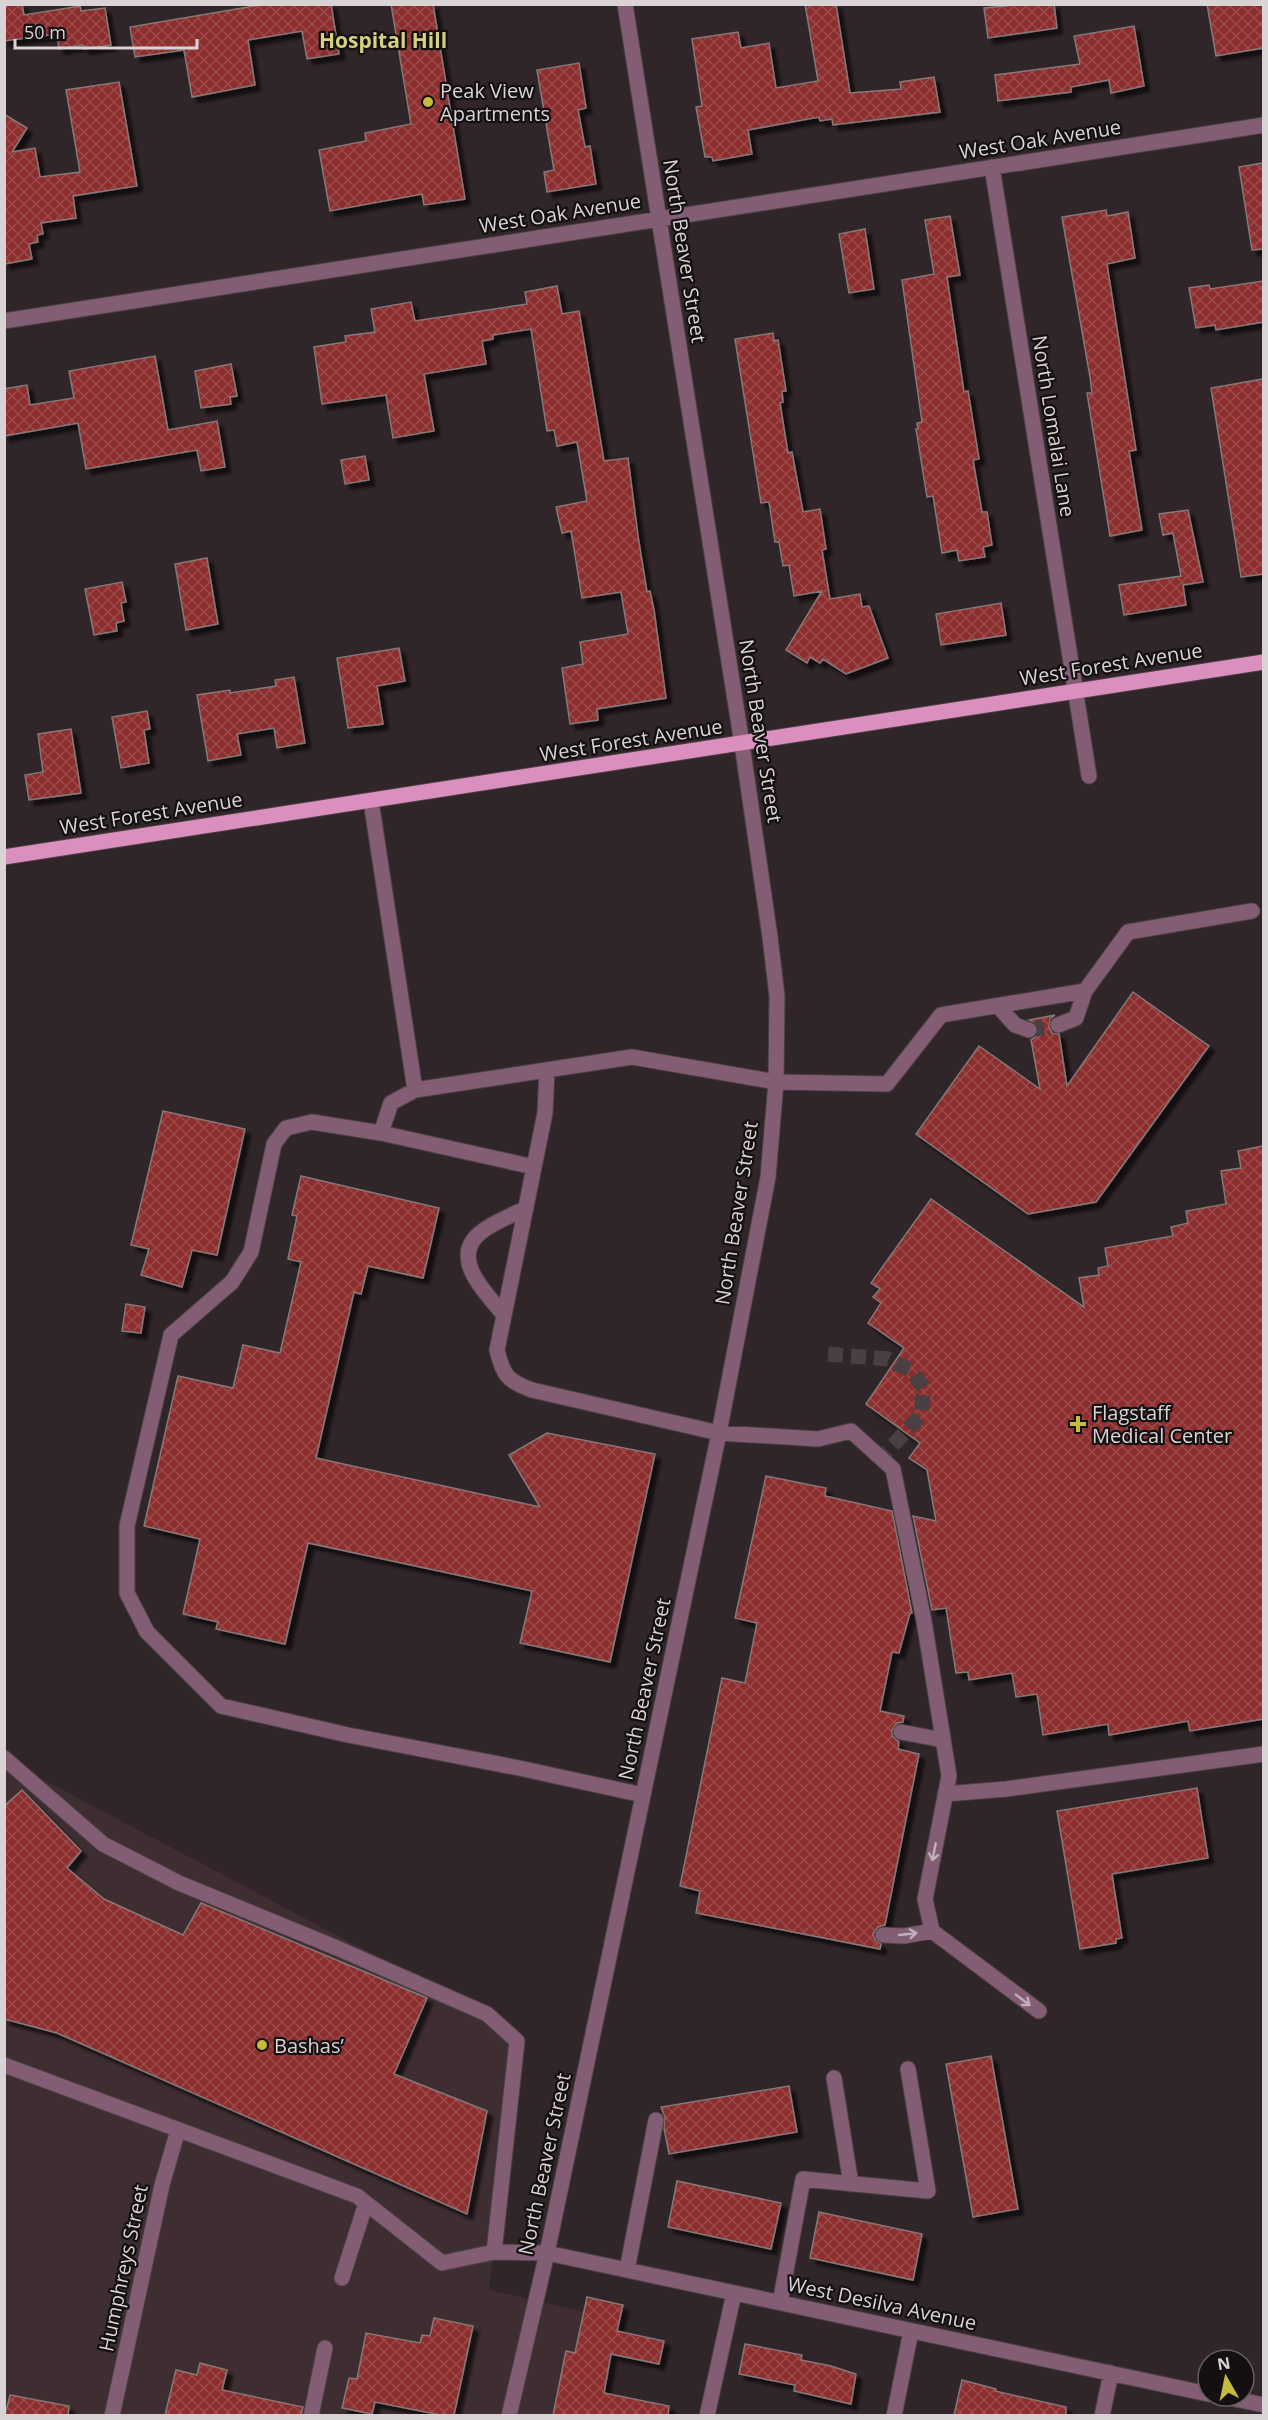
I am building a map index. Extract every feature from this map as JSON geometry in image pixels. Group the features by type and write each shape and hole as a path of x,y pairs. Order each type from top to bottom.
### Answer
{"main road":[{"name":"West Forest Avenue","path":"4,857 1263,662"}],"street":[{"name":"North Beaver Street","path":"508,2415 547,2253 719,1433 768,1177 776,1082 777,996 742,744 625,4"},
{"name":"West Oak Avenue","path":"4,321 1263,125"},
{"name":"North Lomalai Lane","path":"992,167 1089,776"},
{"path":"371,801 416,1090"},
{"path":"1058,1026 1076,1018 1085,991 1128,932 1252,911"},
{"path":"381,1133 391,1103 416,1090 632,1057 776,1082 887,1084 941,1015 1085,991"},
{"path":"998,1006 1015,1025 1029,1030"},
{"path":"547,1070 545,1113 496,1350 502,1371 514,1384 545,1394 719,1433 818,1439 851,1431 893,1469 924,1622 949,1776 925,1899 932,1931 1039,2011"},
{"path":"534,1167 381,1133 312,1122 286,1128 274,1144 251,1252 232,1281 171,1335 127,1526 127,1593 147,1632 221,1706 348,1735 643,1795"},
{"path":"504,1315 473,1276 468,1259 472,1241 481,1232 526,1208"},
{"path":"901,1732 943,1740"},
{"path":"945,1794 1028,1786 1263,1754"},
{"path":"4,1758 103,1844 179,1884 337,1948 487,2014 517,2041 494,2253"},
{"path":"883,1935 932,1931"},
{"name":"West Desilva Avenue","path":"4,2065 357,2196 442,2263 494,2253 547,2253 1196,2391"},
{"path":"780,2303 803,2180 928,2191 908,2070"},
{"path":"834,2078 850,2184"},
{"path":"627,2270 656,2120"},
{"name":"Humphreys Street","path":"112,2415 162,2185 178,2130"},
{"path":"342,2278 366,2203"},
{"path":"707,2415 734,2293"},
{"path":"894,2415 911,2331"},
{"path":"311,2415 325,2348"},
{"path":"1102,2415 1111,2373"}],"shaded area":[{"path":"4,1759 518,2031 489,2290 615,2319 595,2415 5,2415"}],"building":[{"path":"4,4 22,4 24,15 80,6 81,11 105,8 111,45 84,49 83,45 59,49 57,34 4,41"},
{"path":"266,4 331,4 339,54 307,59 302,31 248,40 255,85 192,97 184,50 135,57 130,27"},
{"path":"391,4 433,4 465,199 424,205 422,194 330,211 319,150 366,141 365,133 411,124"},
{"path":"805,4 836,4 850,93 901,89 900,82 934,77 940,112 833,125 832,119 820,121 819,117 748,130 752,154 713,161 712,157 705,157 696,107 702,106 692,39 738,32 741,48 769,43 776,88 818,81"},
{"path":"1054,4 1057,28 988,38 984,8"},
{"path":"1207,4 1263,4 1263,48 1216,56"},
{"path":"1134,26 1144,86 1111,93 1109,80 1071,87 1071,92 998,101 995,75 1080,64 1074,36"},
{"path":"579,63 586,108 578,110 585,147 590,146 596,184 547,192 544,172 554,170 537,70"},
{"path":"119,82 137,186 73,196 76,218 41,223 43,234 37,235 38,242 29,244 32,259 4,264 4,114 27,128 12,152 35,148 40,177 80,172 66,90"},
{"path":"1263,163 1263,249 1252,250 1239,167"},
{"path":"1106,210 1107,216 1128,212 1135,258 1107,264 1136,450 1129,451 1142,530 1110,536 1087,393 1092,393 1090,377 1062,217"},
{"path":"950,216 960,275 947,277 964,392 968,391 979,459 973,460 982,512 987,512 992,545 983,547 985,557 959,561 957,550 942,553 933,496 927,497 916,429 918,429 917,423 922,422 902,280 934,274 925,220"},
{"path":"865,229 874,289 849,293 839,234"},
{"path":"1263,281 1263,322 1216,330 1215,325 1196,328 1189,288 1209,285 1210,289"},
{"path":"557,286 562,314 579,311 604,461 628,458 638,536 647,592 650,591 654,610 666,698 597,709 598,720 570,724 562,668 583,664 580,642 628,634 621,592 582,598 571,531 562,533 556,507 587,501 577,442 557,446 554,430 547,431 531,329 493,335 493,339 482,341 486,364 424,374 434,431 393,438 386,395 322,404 314,347 346,342 345,336 375,332 371,309 411,302 415,321 527,304 525,292"},
{"path":"773,333 774,341 778,340 786,391 782,391 783,402 780,403 788,453 792,452 803,512 820,509 826,549 822,550 830,599 860,594 862,607 869,606 888,658 846,674 823,659 820,663 810,657 807,663 786,650 822,591 794,596 789,565 783,566 779,542 775,542 769,502 761,503 735,339"},
{"path":"155,356 168,430 217,421 225,467 201,471 197,450 86,469 78,423 4,436 4,389 27,385 30,405 74,398 69,371"},
{"path":"231,364 237,396 230,397 231,404 201,408 195,371"},
{"path":"1263,379 1263,574 1241,577 1211,388"},
{"path":"365,456 369,480 345,484 341,460"},
{"path":"1188,510 1203,582 1183,585 1186,605 1124,615 1119,585 1181,576 1173,533 1163,535 1159,514"},
{"path":"207,558 218,624 186,630 175,564"},
{"path":"122,582 126,602 121,603 124,621 116,623 117,631 94,635 85,589"},
{"path":"1001,603 1006,635 941,645 936,614"},
{"path":"399,648 405,681 377,686 383,724 348,728 337,658"},
{"path":"294,677 305,743 277,748 274,728 237,734 241,755 208,761 197,695 276,686 275,680"},
{"path":"147,711 150,729 144,730 149,763 121,768 112,717"},
{"path":"71,729 81,793 29,800 25,775 43,772 38,734"},
{"path":"1133,992 1209,1046 1096,1202 1028,1214 916,1134 979,1046 1040,1089 1031,1040 1036,1037 1039,1029 1036,1023 1029,1020 1055,1015 1050,1019 1049,1028 1052,1033 1059,1034 1067,1086"},
{"path":"163,1111 245,1129 217,1255 192,1250 182,1287 141,1275 149,1249 131,1245"},
{"name":"Flagstaff Medical Center","path":"1263,1146 1263,1719 1190,1731 1188,1721 1109,1735 1108,1724 1043,1735 1037,1694 1016,1697 1012,1673 969,1680 968,1672 956,1673 946,1608 932,1610 913,1516 936,1521 927,1470 909,1458 920,1443 866,1404 904,1348 868,1323 881,1303 873,1297 880,1289 871,1283 931,1199 1084,1307 1079,1278 1099,1275 1098,1268 1108,1266 1105,1248 1173,1236 1171,1227 1188,1223 1186,1211 1226,1204 1221,1171 1241,1168 1238,1151"},
{"path":"301,1176 439,1208 423,1278 368,1266 361,1294 354,1292 316,1458 540,1507 509,1455 547,1433 655,1454 610,1662 520,1643 532,1591 308,1543 285,1644 216,1629 218,1622 183,1614 200,1539 144,1526 178,1376 233,1388 243,1345 280,1353 301,1262 288,1259 297,1216 292,1215"},
{"path":"126,1304 145,1307 141,1333 122,1331"},
{"path":"766,1476 826,1488 825,1496 892,1511 912,1613 910,1613 899,1653 892,1652 880,1711 904,1716 903,1722 897,1723 892,1730 892,1736 899,1742 898,1749 919,1754 885,1925 878,1927 873,1934 875,1940 881,1944 880,1949 696,1913 700,1891 680,1886 722,1678 745,1683 757,1623 735,1618"},
{"path":"1197,1788 1208,1858 1112,1874 1122,1938 1116,1939 1116,1943 1080,1949 1057,1811"},
{"path":"22,1790 81,1851 67,1868 104,1899 183,1935 201,1903 427,1998 394,2074 487,2111 467,2214 57,2033 4,2019 4,1806"},
{"path":"991,2056 1018,2209 973,2217 946,2064"},
{"path":"789,2086 797,2132 669,2154 664,2128 665,2117 661,2107"},
{"path":"677,2181 781,2203 771,2249 668,2227"},
{"path":"819,2212 922,2234 913,2280 810,2258"},
{"path":"587,2297 623,2305 617,2331 664,2341 659,2364 611,2354 604,2393 669,2406 668,2415 553,2415 566,2351 575,2353"},
{"path":"434,2318 473,2326 454,2415 441,2415 375,2402 372,2414 342,2408 349,2378 357,2379 366,2333 420,2343 422,2335 430,2336"},
{"path":"745,2344 802,2355 801,2360 856,2374 851,2404 794,2391 795,2385 739,2374"},
{"path":"200,2363 227,2370 222,2390 303,2407 301,2415 165,2415 176,2370 197,2375"},
{"path":"962,2380 996,2389 995,2391 1066,2407 1066,2415 954,2415"},
{"path":"10,2395 69,2406 68,2415 5,2415"}],"tunnel":[{"path":"1029,1030 1058,1025"},
{"path":"828,1354 888,1359 912,1371 924,1388 921,1415 881,1458"}],"place":[{"name":"Peak View Apartments","path":"428,102"},
{"name":"Flagstaff Medical Center","path":"1078,1424"},
{"name":"Bashas’","path":"262,2045"}],"district":[{"name":"Hospital Hill","path":"383,40"}]}
